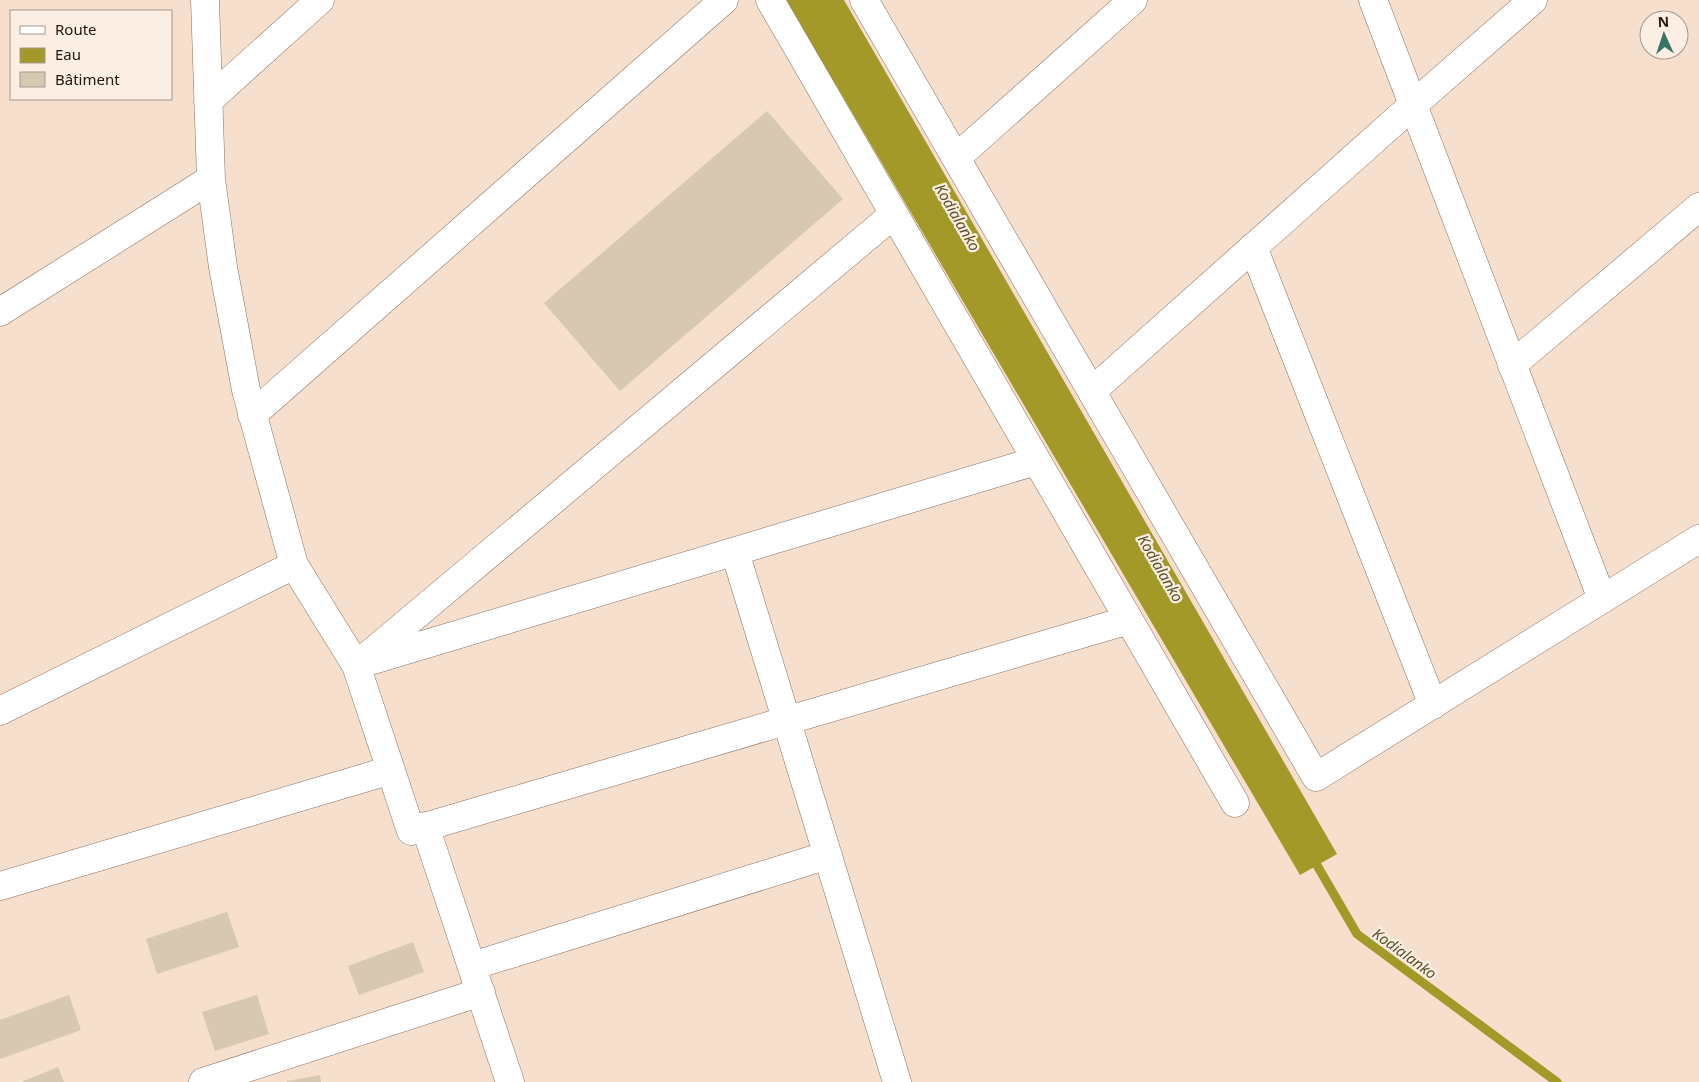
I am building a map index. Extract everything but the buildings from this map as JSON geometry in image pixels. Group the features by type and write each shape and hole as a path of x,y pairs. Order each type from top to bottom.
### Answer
{"street":[{"path":"205,0 211,178 223,267 252,415 294,565 356,665 411,831 1129,620"},
{"path":"208,101 320,0"},
{"path":"252,415 724,0"},
{"path":"770,0 1235,803"},
{"path":"864,0 1316,777 1699,539"},
{"path":"956,158 1133,0"},
{"path":"1373,0 1602,600"},
{"path":"1092,392 1533,0"},
{"path":"0,312 211,178"},
{"path":"1512,365 1699,206"},
{"path":"356,665 894,215"},
{"path":"1253,247 1433,705"},
{"path":"356,665 1036,461"},
{"path":"735,552 897,1082"},
{"path":"0,711 294,565"},
{"path":"0,886 391,770"},
{"path":"426,826 510,1082"},
{"path":"472,966 828,855"},
{"path":"203,1082 481,992"}],"water":[{"path":"786,0 844,0 1337,854 1300,875"}],"waterway":[{"name":"Kodialanko","path":"1311,855 1357,934 1557,1082"}]}
